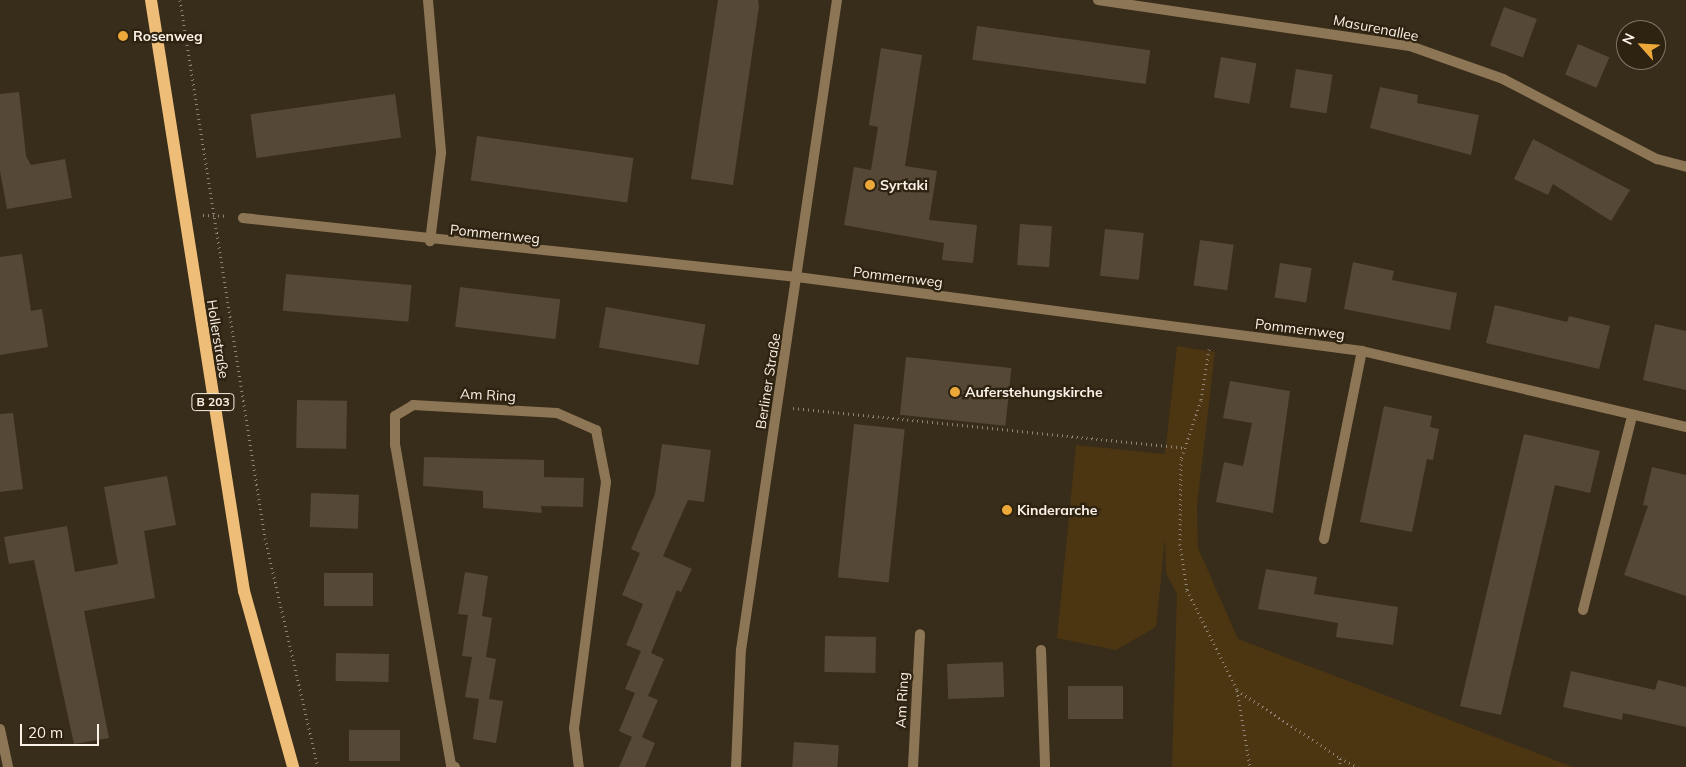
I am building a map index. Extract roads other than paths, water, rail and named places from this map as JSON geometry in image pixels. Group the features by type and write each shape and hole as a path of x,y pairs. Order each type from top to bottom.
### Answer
{"main road":[{"name":"Hollerstraße","path":"151,0 244,591 293,767"}],"street":[{"name":"Pommernweg","path":"428,0 441,153 430,241"},
{"name":"Berliner Straße","path":"736,767 742,650 837,0"},
{"name":"Masurenallee","path":"1098,0 1410,46 1503,79 1657,158 1686,167"},
{"name":"Pommernweg","path":"244,218 430,241 797,278 1362,351 1632,416 1686,427"},
{"name":"Pommernweg","path":"1324,539 1362,351"},
{"name":"Am Ring","path":"455,767 451,765 395,445 395,416 413,405 557,413 596,430 606,482 574,728 580,767"},
{"path":"1583,610 1632,416"},
{"name":"Am Ring","path":"912,767 920,634"},
{"path":"1041,650 1045,767"},
{"path":"0,729 8,767"}],"place":[{"name":"Rosenweg","path":"123,36"},
{"name":"Syrtaki","path":"870,185"},
{"name":"Auferstehungskirche","path":"955,392"},
{"name":"Kinderarche","path":"1007,510"}]}
